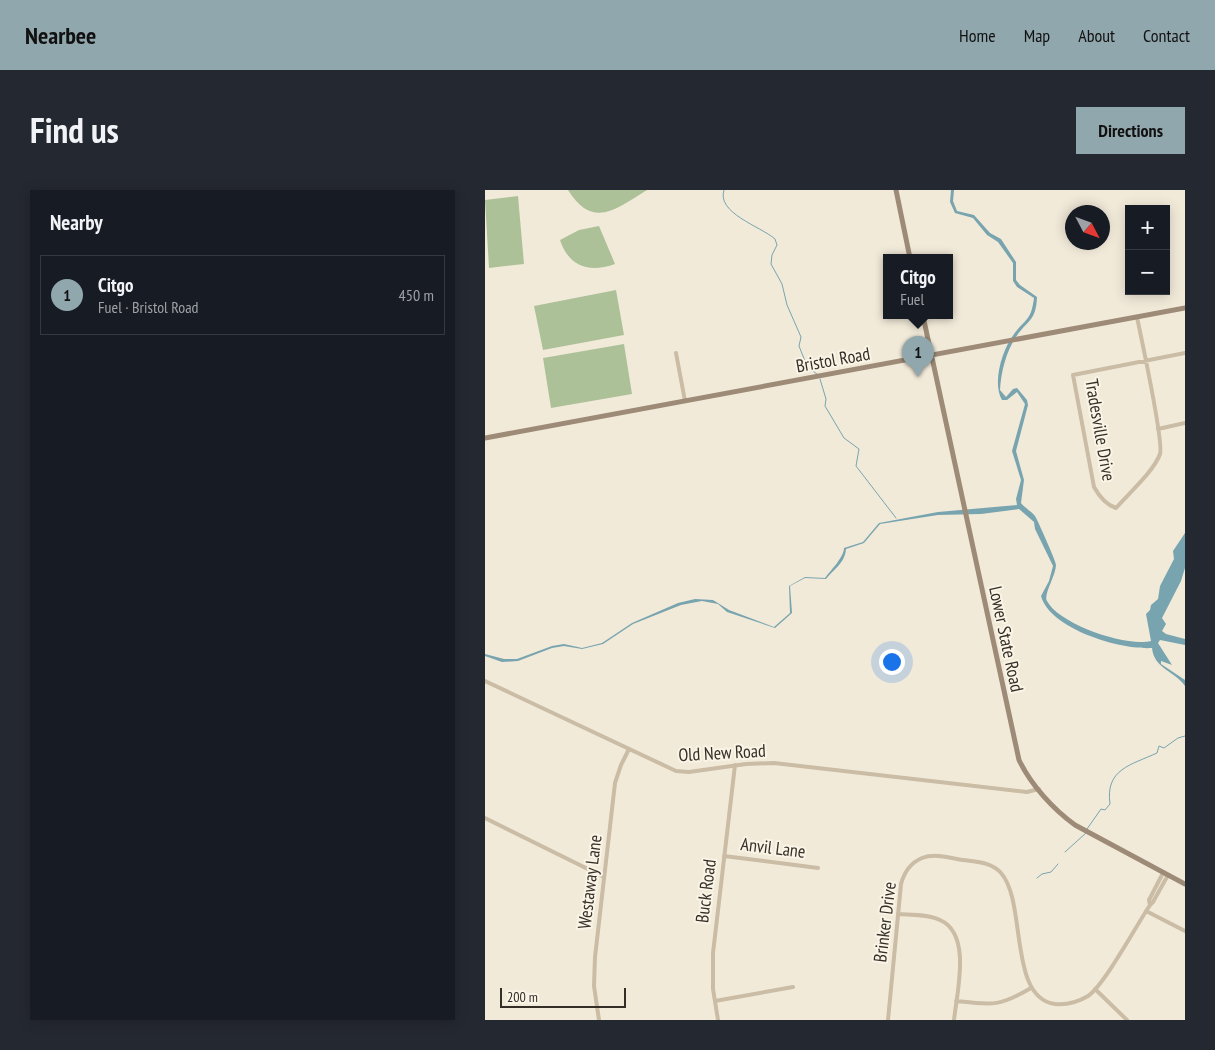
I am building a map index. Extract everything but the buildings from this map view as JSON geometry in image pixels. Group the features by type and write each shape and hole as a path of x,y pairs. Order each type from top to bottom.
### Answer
{"main road":[{"path":"896,190 909,254"},
{"name":"Bristol Road","path":"485,438 1185,308"},
{"name":"Lower State Road","path":"924,319 1015,749 1025,772 1061,814 1081,830 1185,884"}],"street":[{"name":"Tradesville Drive","path":"1137,317 1158,429 1161,447 1160,454 1153,465 1116,508 1105,501 1095,488 1073,375 1145,360"},
{"path":"1145,360 1185,353"},
{"path":"676,354 685,401"},
{"path":"1158,429 1185,423"},
{"name":"Old New Road","path":"485,682 680,772 774,763 1027,792 1039,789"},
{"name":"Westaway Lane","path":"599,1020 594,973 604,877 615,783 629,749"},
{"name":"Buck Road","path":"718,1020 715,1001 713,953 735,766"},
{"path":"485,818 604,877"},
{"name":"Anvil Lane","path":"724,856 818,868"},
{"name":"Brinker Drive","path":"888,1020 902,879 909,867 916,861 930,856 991,865 1000,872 1007,884 1027,978 1031,988"},
{"path":"956,1001 997,1004 1010,1000 1031,988 1043,1000 1057,1004 1076,1002 1095,989 1150,905 1149,900 1166,874"},
{"path":"1145,911 1185,931"},
{"path":"898,914 937,918 954,931 960,949 954,1020"},
{"path":"715,1001 793,987"},
{"path":"1095,989 1127,1020"}],"green space":[{"path":"568,190 647,190 615,209 596,213 587,210 577,202"},
{"path":"518,196 524,264 489,268 485,200"},
{"path":"599,226 615,264 597,268 581,266 569,256 560,240 579,230"},
{"path":"616,290 624,335 543,350 534,306"},
{"path":"624,344 632,394 551,408 543,358"}],"water":[{"path":"951,190 954,190 953,201 957,211 974,215 990,233 1001,239 1016,262 1016,280 1037,297 1033,316 1012,343 1003,369 1000,390 1006,397 1013,389 1017,388 1027,400 1028,405 1016,451 1024,480 1021,503 1035,516 1056,565 1046,598 1047,601 1054,610 1065,618 1094,632 1125,641 1151,641 1146,614 1150,610 1151,605 1158,599 1160,586 1174,559 1173,551 1185,533 1185,568 1181,581 1162,618 1166,624 1162,631 1166,634 1185,639 1185,645 1160,640 1158,643 1172,665 1161,661 1161,664 1185,680 1185,686 1157,661 1152,648 1122,645 1088,635 1058,618 1047,608 1041,596 1049,581 1053,566 1035,529 1034,522 1019,509 981,514 938,515 880,524 864,543 846,549 844,558 826,579 805,578 790,586 792,613 775,628 727,612 718,604 702,601 681,605 633,624 603,644 582,649 564,646 552,648 518,661 502,662 485,656 485,654 504,659 517,659 552,646 564,644 582,648 602,643 632,623 678,603 695,599 713,600 729,610 774,627 790,613 789,586 805,577 825,578 840,559 844,548 863,542 879,523 938,512 1017,505 1016,499 1021,480 1012,451 1025,404 1017,392 1007,400 1002,400 999,393 998,376 1002,357 1014,334 1030,315 1034,298 1017,287 1013,281 1013,263 998,242 987,235 973,218 955,213 950,202"}],"waterway":[{"path":"724,190 723,198 726,206 741,218 775,239 777,245 772,255 771,264 782,284 787,305 801,337 799,346 805,361 808,367 818,375"},
{"path":"820,379 826,399 825,406 844,438 859,449 856,466 896,518"},
{"path":"1087,829 1101,809 1105,810 1110,804 1112,783 1122,770 1157,753 1159,746 1164,748 1178,738 1185,736"},
{"path":"1065,852 1086,833"},
{"path":"1037,878 1042,874 1051,872 1058,864"}],"place":[{"name":"Citgo","path":"918,377"}]}
